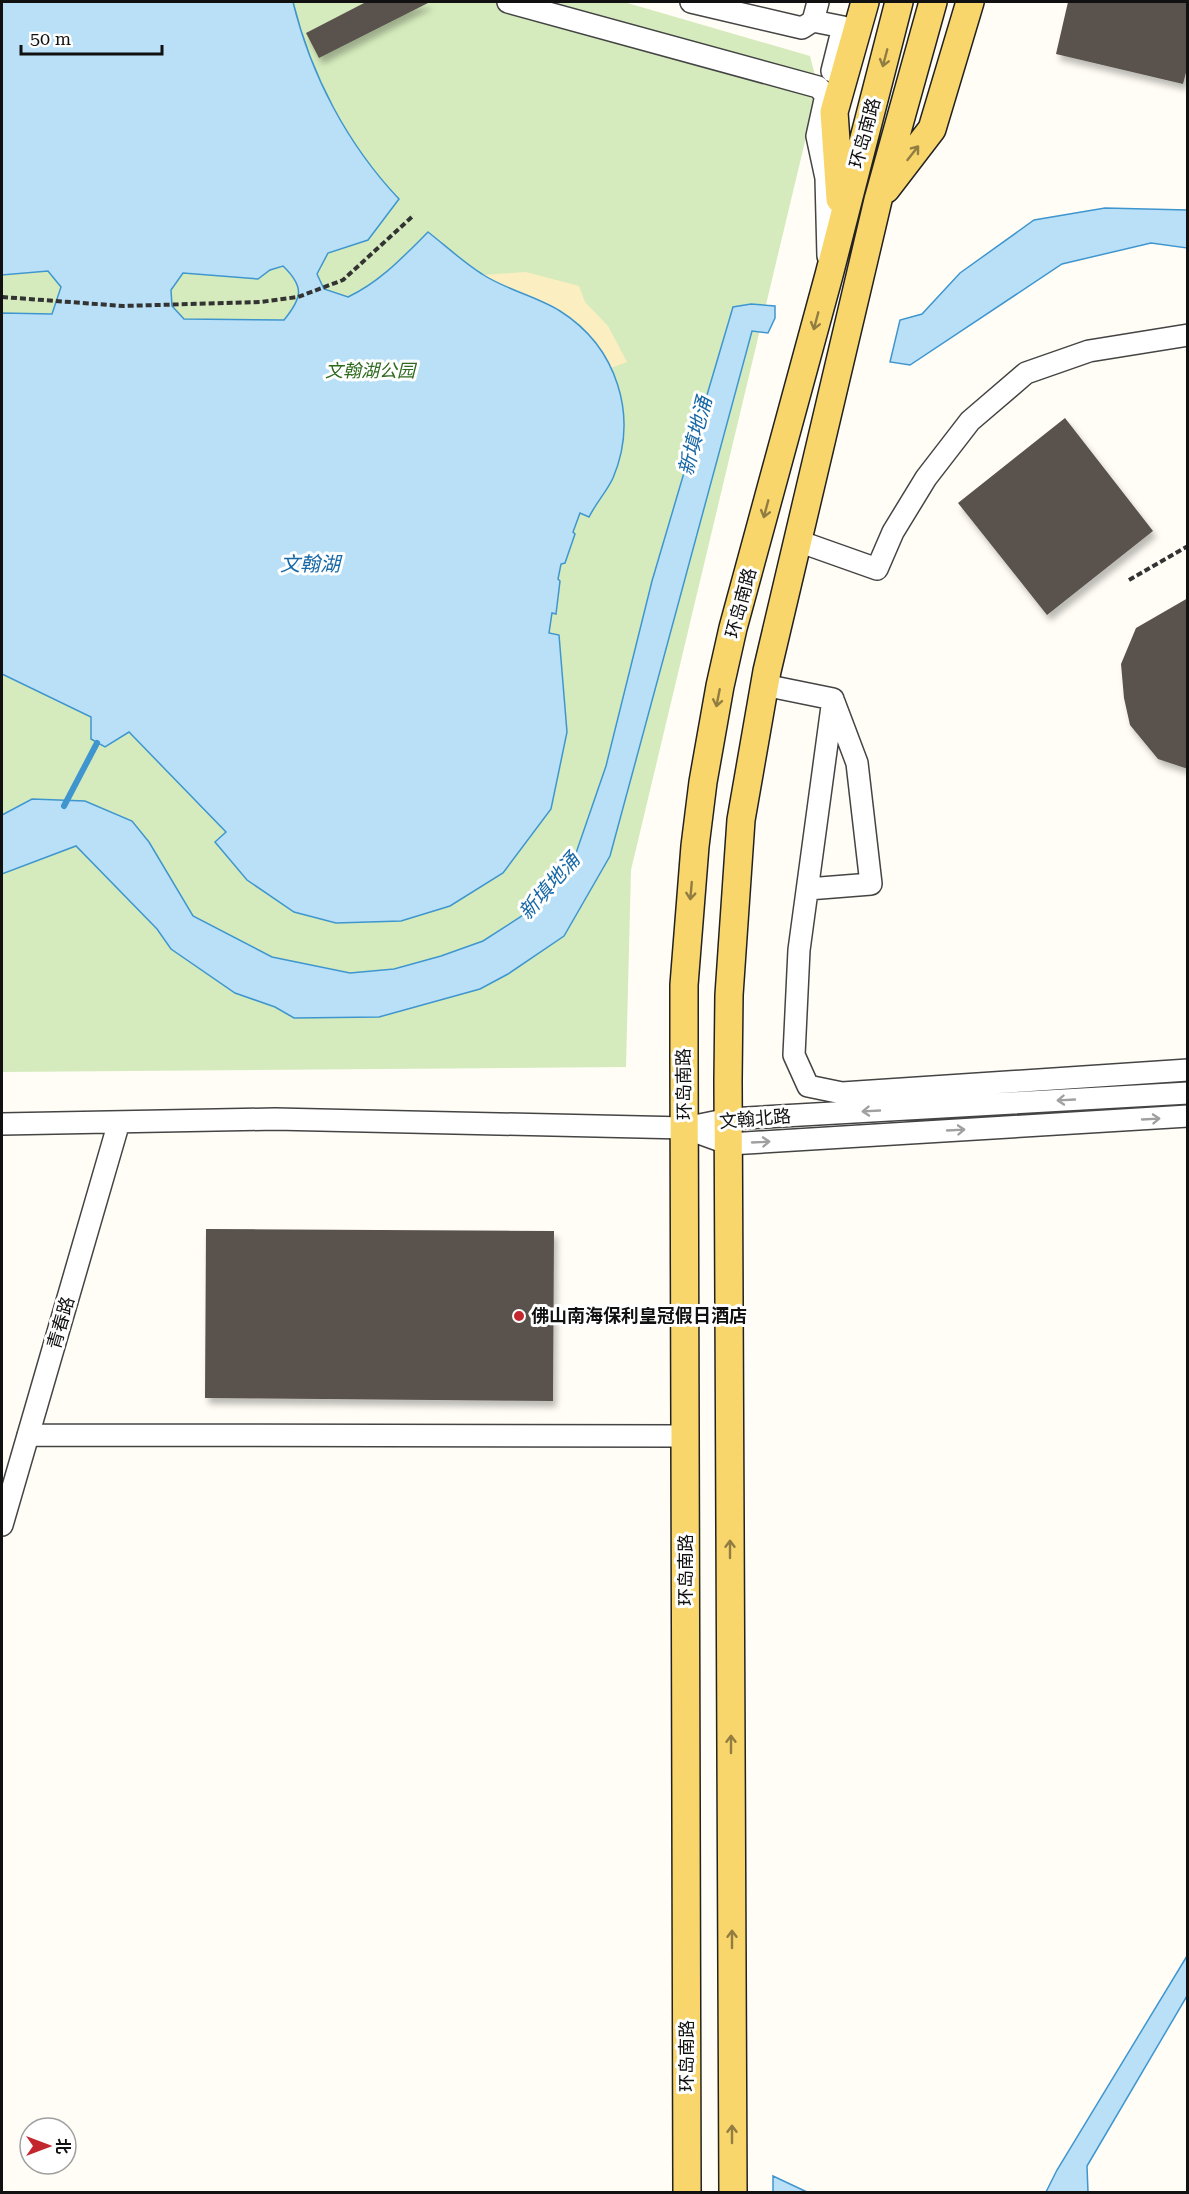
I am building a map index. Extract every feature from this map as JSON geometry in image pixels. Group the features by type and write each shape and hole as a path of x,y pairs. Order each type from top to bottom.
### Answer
{"main road":[{"path":"842,224 834,112 865,2"},
{"name":"环岛南路","path":"687,2193 684,985 695,846 703,782 733,628 829,274 899,2"},
{"name":"环岛南路","path":"733,2193 729,995 741,820 764,685 878,200 933,2"},
{"path":"878,200 932,129 970,2"}],"street":[{"path":"508,2 818,87 826,95"},
{"path":"691,2 802,28 815,11 843,27 817,136 826,178 829,274"},
{"path":"798,541 877,569 893,532 926,478 970,420 1026,373 1089,351 1188,335"},
{"path":"764,685 833,699"},
{"path":"833,699 800,950 794,1055 808,1086 842,1094 1188,1070"},
{"path":"808,889 871,884 858,763 833,699"},
{"name":"文翰北路","path":"729,1131 1188,1093"},
{"name":"文翰北路","path":"2,1124 275,1119 685,1128 729,1131 1188,1116"},
{"name":"青春路","path":"2,1525 119,1122"},
{"path":"28,1435 686,1436"}],"path":[{"path":"2,297 123,306 260,302 298,297 343,280 414,215"},
{"path":"1129,580 1188,546"}],"green space":[{"name":"文翰湖公园","path":"2,2 624,2 810,56 818,87 631,870 626,1067 2,1072"}],"sand":[{"path":"526,272 579,286 585,302 608,326 627,362 611,368 600,349 572,321 539,301 483,275"}],"water":[{"name":"文翰湖","path":"2,2 293,2 310,56 333,107 363,155 399,199 368,240 328,253 317,274 324,289 348,297 360,291 391,268 428,232 491,280 560,311 580,326 596,344 609,363 618,385 623,407 624,431 621,454 608,488 589,517 580,513 565,563 561,564 558,579 560,581 556,614 552,613 549,633 559,635 567,732 551,809 503,873 450,906 401,921 336,923 294,912 247,880 215,842 226,832 129,732 105,747 91,739 91,717 2,674 2,313 52,314 61,287 48,271 2,275","holes":["283,266 298,287 298,293 295,305 284,320 184,319 172,306 171,290 183,273 258,279 270,270"]},
{"path":"1105,208 1187,210 1187,248 1151,243 1062,264 910,365 890,362 900,320 922,314 960,273 1034,220"},
{"name":"新填地涌","path":"751,304 775,306 775,318 768,333 752,331 610,856 564,936 508,974 480,989 379,1017 294,1018 275,1007 235,993 171,949 157,929 76,846 2,874 2,815 32,799 85,801 132,821 149,842 193,916 272,957 350,973 394,969 483,941 525,914 552,889 575,856 606,766 652,581 733,307"},
{"path":"1187,1956 1187,1996 1087,2166 1088,2192 1046,2192 1057,2170"},
{"path":"773,2176 807,2192 773,2192"}],"building":[{"path":"366,2 430,2 319,58 306,33"},
{"path":"1068,2 1188,2 1188,65 1183,84 1056,54"},
{"path":"1065,418 1153,531 1047,615 958,503"},
{"path":"1188,598 1188,769 1158,759 1130,725 1124,698 1121,664 1136,628"},
{"path":"206,1229 554,1231 553,1401 205,1398"}],"waterway":[{"path":"64,806 97,743"}],"place":[{"name":"佛山南海保利皇冠假日酒店","path":"519,1316"}]}
